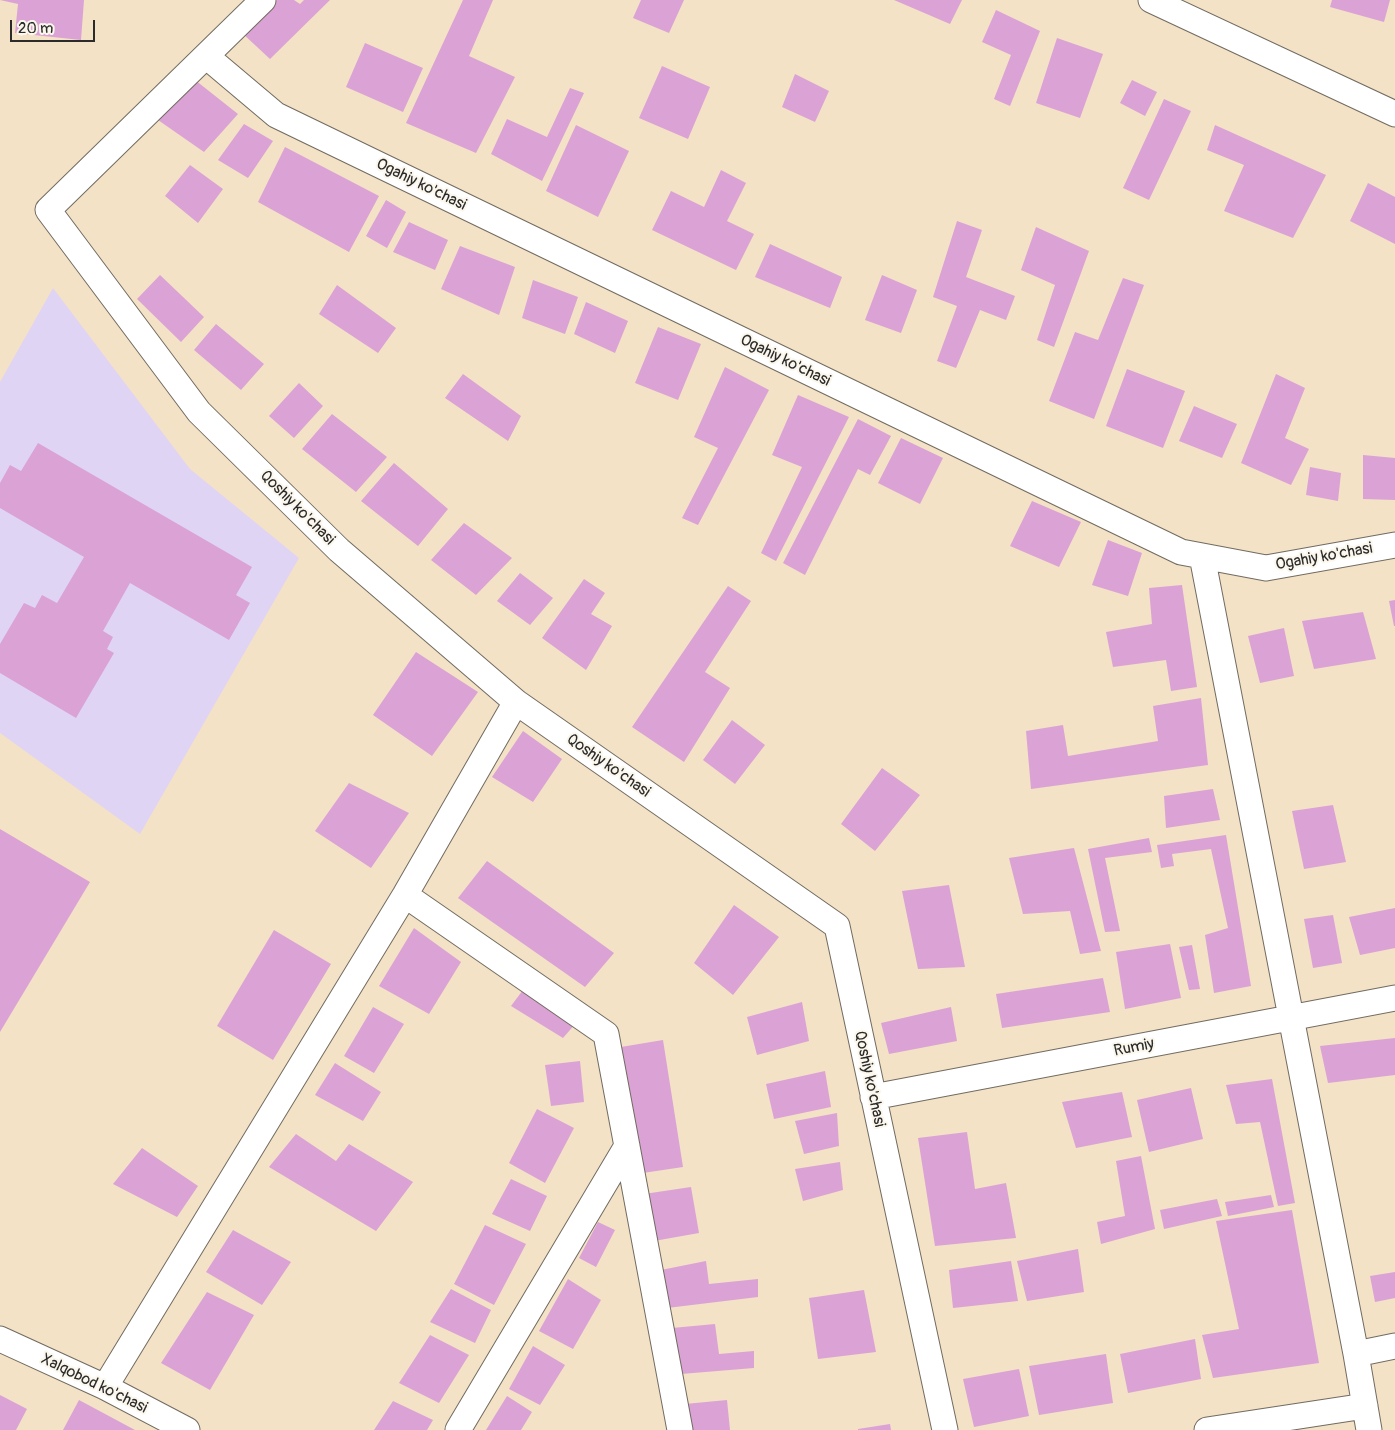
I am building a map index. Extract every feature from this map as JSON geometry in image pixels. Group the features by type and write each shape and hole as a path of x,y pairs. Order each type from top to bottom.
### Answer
{"street":[{"path":"206,56 264,0"},
{"path":"1151,0 1395,114"},
{"name":"Qoshiy ko'chasi","path":"206,56 48,210 199,412 339,550 516,702 836,926 945,1430"},
{"name":"Ogahiy ko'chasi","path":"206,56 276,115 1181,552 1266,568 1395,545"},
{"path":"1202,556 1366,1406 1369,1430"},
{"path":"105,1387 405,895 516,702"},
{"path":"405,895 606,1034 680,1430"},
{"name":"Rumiy","path":"873,1097 1395,998"},
{"path":"458,1430 627,1146"},
{"name":"Xalqobod ko'chasi","path":"0,1340 105,1387 187,1430"},
{"path":"1356,1354 1395,1346"},
{"path":"1207,1430 1366,1406"}],"shaded area":[{"path":"53,288 190,469 299,558 140,834 0,733 0,382"}],"building":[{"path":"0,0 84,0 81,40 15,33 18,4"},
{"path":"277,0 294,0 300,4 304,0 330,0 270,59 241,32"},
{"path":"463,0 493,0 469,56 515,77 476,153 406,123"},
{"path":"641,0 684,0 669,33 633,18"},
{"path":"894,0 962,0 950,24"},
{"path":"1332,0 1390,0 1384,22 1330,7"},
{"path":"996,10 1040,31 1010,106 994,99 1011,55 982,42"},
{"path":"1057,38 1103,54 1080,118 1036,103"},
{"path":"365,43 423,68 403,112 346,87"},
{"path":"662,66 710,87 688,139 639,118"},
{"path":"795,74 829,91 815,122 782,107"},
{"path":"195,80 238,114 204,152 158,120"},
{"path":"1132,80 1157,92 1145,116 1120,103"},
{"path":"570,88 584,93 542,181 491,154 507,119 547,137"},
{"path":"1164,99 1191,111 1149,200 1123,188"},
{"path":"244,124 273,141 248,178 218,160"},
{"path":"576,125 629,151 598,217 546,191"},
{"path":"1215,125 1326,175 1293,238 1224,211 1244,165 1207,150"},
{"path":"285,147 379,196 349,252 258,202"},
{"path":"190,165 223,189 198,223 165,196"},
{"path":"721,170 746,183 727,221 754,234 736,270 652,230 671,191 704,207"},
{"path":"1368,183 1395,197 1395,244 1350,221"},
{"path":"386,200 406,212 387,248 366,236"},
{"path":"957,221 982,230 966,277 1015,296 1006,320 980,310 956,368 937,361 957,306 933,297"},
{"path":"409,222 448,240 435,270 393,252"},
{"path":"1036,227 1089,251 1054,347 1037,340 1055,285 1021,270"},
{"path":"770,244 842,277 830,308 755,277"},
{"path":"460,246 515,267 499,315 441,289"},
{"path":"160,275 204,317 181,342 137,299"},
{"path":"882,275 917,290 901,333 865,320"},
{"path":"1123,278 1144,285 1094,419 1049,401 1075,332 1098,340"},
{"path":"533,280 578,297 565,334 522,318"},
{"path":"337,285 396,328 378,353 319,314"},
{"path":"586,302 628,321 615,353 574,334"},
{"path":"216,324 264,364 241,390 194,350"},
{"path":"658,327 701,344 678,400 635,383"},
{"path":"725,367 769,390 698,525 682,518 718,448 694,437"},
{"path":"1127,369 1185,391 1163,448 1106,426"},
{"path":"463,374 521,416 508,441 445,398"},
{"path":"1276,374 1305,388 1285,438 1309,449 1291,485 1241,463"},
{"path":"299,383 323,406 294,438 269,416"},
{"path":"798,395 849,417 776,561 761,553 802,467 772,455"},
{"path":"1194,406 1237,424 1222,458 1179,441"},
{"path":"332,414 387,457 356,492 302,449"},
{"path":"858,419 891,436 870,475 858,469 805,575 783,563"},
{"path":"901,438 943,458 920,504 878,483"},
{"path":"38,443 252,567 236,595 250,603 229,640 130,583 103,631 113,637 107,649 114,653 76,718 0,673 0,644 24,603 35,608 42,595 57,603 84,557 0,508 0,483 10,465 21,471"},
{"path":"1363,455 1395,458 1395,500 1363,499"},
{"path":"394,463 448,509 418,546 361,501"},
{"path":"1310,467 1341,473 1338,501 1306,495"},
{"path":"1032,501 1081,522 1059,567 1010,546"},
{"path":"464,523 512,558 476,595 431,560"},
{"path":"1108,540 1142,553 1128,596 1092,585"},
{"path":"520,573 553,598 530,625 497,601"},
{"path":"584,579 605,593 591,614 612,626 586,670 542,638"},
{"path":"1182,585 1197,687 1171,691 1166,660 1113,667 1106,632 1152,624 1149,588"},
{"path":"728,586 751,601 705,672 730,688 684,762 632,727"},
{"path":"1395,600 1395,626 1394,626 1389,601"},
{"path":"1363,612 1376,659 1314,669 1302,621"},
{"path":"1284,628 1294,676 1260,683 1248,636"},
{"path":"416,652 478,692 432,756 373,715"},
{"path":"1201,698 1208,765 1031,789 1026,731 1063,725 1068,756 1158,741 1153,706"},
{"path":"732,720 765,745 735,784 703,760"},
{"path":"523,731 562,759 533,802 492,777"},
{"path":"882,768 920,795 875,851 841,824"},
{"path":"349,783 409,813 371,868 315,831"},
{"path":"1213,789 1220,820 1166,828 1164,796"},
{"path":"1333,805 1346,862 1304,869 1292,811"},
{"path":"0,829 90,882 0,1032"},
{"path":"1226,835 1251,986 1214,993 1205,935 1228,928 1211,849 1172,854 1174,866 1161,868 1157,845"},
{"path":"1149,838 1152,852 1105,858 1120,931 1105,932 1088,849"},
{"path":"1074,848 1101,951 1080,954 1070,911 1023,914 1009,858"},
{"path":"487,861 614,953 585,987 458,898"},
{"path":"949,885 965,967 918,969 902,891"},
{"path":"734,905 779,937 733,995 694,963"},
{"path":"1395,908 1395,948 1360,955 1349,917"},
{"path":"1333,915 1342,963 1313,968 1304,919"},
{"path":"414,928 461,962 429,1014 379,986"},
{"path":"274,930 331,964 273,1060 217,1026"},
{"path":"1170,944 1181,998 1125,1009 1116,952"},
{"path":"1192,945 1200,989 1189,990 1179,947"},
{"path":"1103,978 1110,1012 1002,1028 996,994"},
{"path":"523,990 576,1023 563,1038 511,1006"},
{"path":"802,1002 809,1041 757,1055 747,1017"},
{"path":"373,1007 404,1024 374,1073 344,1056"},
{"path":"951,1007 957,1041 889,1054 881,1023"},
{"path":"1395,1038 1395,1075 1328,1083 1320,1046"},
{"path":"663,1040 683,1167 636,1174 615,1048"},
{"path":"580,1061 584,1102 551,1106 545,1065"},
{"path":"335,1063 381,1092 363,1121 315,1095"},
{"path":"825,1071 831,1107 774,1119 766,1084"},
{"path":"1272,1079 1295,1203 1278,1206 1260,1122 1236,1124 1226,1085"},
{"path":"1191,1088 1203,1139 1149,1152 1137,1100"},
{"path":"1122,1092 1132,1137 1076,1148 1062,1102"},
{"path":"537,1109 574,1128 545,1183 509,1163"},
{"path":"837,1113 839,1146 804,1154 795,1121"},
{"path":"967,1132 975,1189 1006,1183 1016,1238 935,1246 918,1138"},
{"path":"296,1134 336,1161 349,1144 413,1182 376,1231 269,1167"},
{"path":"142,1148 198,1186 177,1217 113,1184"},
{"path":"1141,1156 1155,1229 1101,1244 1097,1222 1125,1216 1116,1161"},
{"path":"840,1162 843,1190 803,1201 795,1169"},
{"path":"511,1179 547,1196 530,1231 492,1214"},
{"path":"691,1187 699,1233 654,1241 644,1194"},
{"path":"1271,1195 1274,1207 1228,1216 1225,1202"},
{"path":"1217,1199 1222,1216 1164,1229 1160,1210"},
{"path":"1292,1210 1319,1363 1213,1378 1202,1335 1239,1329 1216,1221"},
{"path":"598,1222 615,1230 596,1267 579,1258"},
{"path":"485,1225 526,1244 494,1305 454,1284"},
{"path":"233,1230 291,1262 262,1305 206,1272"},
{"path":"1078,1249 1084,1292 1027,1301 1017,1261"},
{"path":"706,1261 709,1284 758,1279 758,1297 667,1308 661,1270"},
{"path":"1011,1261 1018,1301 953,1308 949,1270"},
{"path":"1395,1272 1395,1298 1375,1302 1370,1276"},
{"path":"568,1279 601,1300 573,1349 539,1331"},
{"path":"451,1289 491,1310 475,1343 430,1322"},
{"path":"864,1290 876,1352 818,1359 809,1298"},
{"path":"207,1292 254,1315 210,1390 161,1363"},
{"path":"715,1324 719,1354 754,1351 754,1368 681,1374 672,1328"},
{"path":"430,1335 469,1355 439,1403 399,1383"},
{"path":"1195,1339 1201,1379 1128,1393 1120,1354"},
{"path":"533,1346 565,1365 540,1405 509,1389"},
{"path":"1106,1354 1113,1403 1039,1415 1029,1366"},
{"path":"1019,1369 1029,1416 974,1427 963,1379"},
{"path":"0,1395 27,1409 16,1430 0,1430"},
{"path":"507,1396 532,1412 521,1430 486,1430"},
{"path":"79,1400 135,1430 63,1430"},
{"path":"727,1400 730,1430 689,1430 685,1404"},
{"path":"393,1401 433,1420 427,1430 374,1430"},
{"path":"890,1424 891,1430 858,1430 858,1429"}]}
